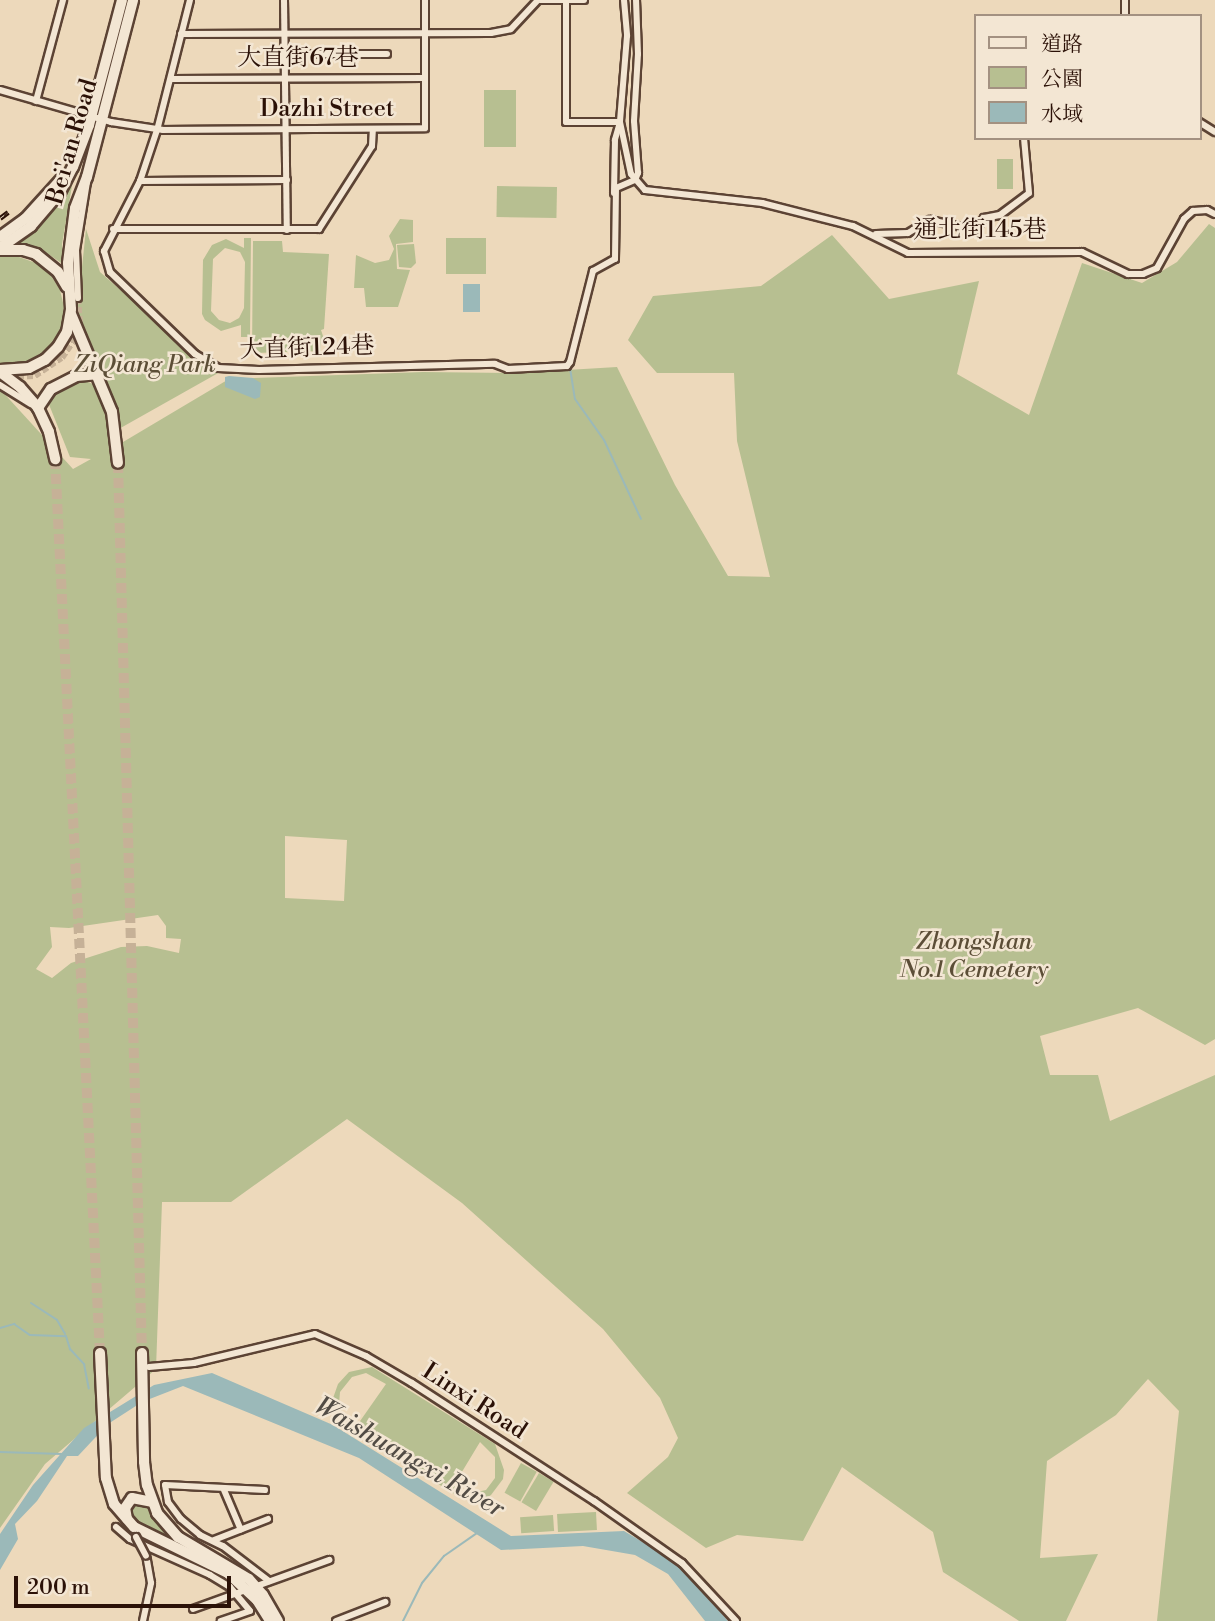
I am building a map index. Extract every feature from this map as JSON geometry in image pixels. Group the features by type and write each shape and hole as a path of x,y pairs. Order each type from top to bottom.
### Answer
{"main road":[{"name":"Bei'an Road","path":"0,249 31,226 60,192 73,167 91,117 122,0"},
{"name":"Bei'an Road","path":"0,371 29,368 45,360 63,340 74,298 69,241 75,208 87,177 134,0"},
{"path":"0,237 25,219 73,167"},
{"name":"Bei'an Road","path":"0,249 23,250 48,262 58,272 74,298"},
{"path":"71,314 112,412 118,463"},
{"path":"0,371 20,387 38,408 49,432 55,458"},
{"path":"38,408 51,389 76,376 97,374"},
{"path":"100,1353 109,1495 132,1528 211,1563 250,1587 270,1621"},
{"path":"142,1353 144,1462 152,1502 166,1526 178,1537 233,1567 278,1621"},
{"path":"132,1528 125,1508 132,1498 152,1502"}],"street":[{"path":"36,101 63,0"},
{"name":"大直街124巷","path":"190,0 157,130 140,181 104,251 110,272 195,354 218,368 259,370 495,364 508,369 566,366 570,362 593,271 615,260 614,194"},
{"path":"284,0 287,230"},
{"name":"Dazhi Street","path":"0,90 102,120 157,130 425,128 425,0"},
{"path":"181,34 491,33 510,29 539,0 584,0"},
{"path":"614,194 615,140 620,122 626,48 624,0"},
{"path":"614,194 616,188 635,180 638,173 634,121 638,54 636,0"},
{"path":"566,2 566,122 620,122"},
{"path":"285,54 387,54"},
{"name":"大直街67巷","path":"171,79 425,78"},
{"path":"620,122 625,154 635,180"},
{"path":"113,229 319,229 372,146 373,129"},
{"path":"874,234 908,233 930,220 971,229 978,227 984,218 1000,215 1029,193 1024,140"},
{"path":"140,181 286,180"},
{"name":"通北街145巷","path":"635,180 645,190 762,203 874,234 908,253 1061,250 1090,255 1128,274 1143,274 1157,268 1184,219 1193,211 1208,210 1215,214"},
{"path":"0,386 38,408"},
{"name":"Linxi Road","path":"149,1367 181,1366 315,1334 346,1347 412,1383 651,1541 682,1563 736,1621"},
{"path":"265,1490 165,1485 168,1502 181,1519 200,1535 214,1540 269,1581"},
{"path":"224,1490 241,1530"},
{"path":"214,1540 268,1519"},
{"path":"116,1527 130,1539 210,1575 234,1592 250,1611 221,1621"},
{"path":"132,1528 146,1556 151,1583 143,1621"},
{"path":"193,1609 329,1560"},
{"path":"336,1621 385,1602"}],"green space":[{"path":"484,90 516,90 516,147 484,147"},
{"path":"997,159 1013,159 1013,189 997,189"},
{"path":"73,180 62,244 64,265 44,251 19,243"},
{"path":"497,186 557,187 556,218 496,217"},
{"path":"400,219 413,220 413,242 396,244 397,269 410,270 398,307 366,307 364,288 354,288 356,255 375,263 389,260 394,249 389,236"},
{"name":"Zhongshan No.1 Cemetery","path":"1209,224 1215,228 1215,1039 1205,1045 1138,1008 1040,1036 1050,1075 1098,1075 1110,1121 1215,1075 1215,1621 1157,1621 1179,1411 1148,1379 1116,1415 1047,1461 1040,1558 1098,1554 1066,1621 1019,1621 943,1572 933,1532 842,1467 803,1541 737,1535 706,1548 627,1493 668,1457 678,1438 660,1398 603,1329 462,1203 347,1119 231,1202 162,1202 156,1369 45,1464 0,1528 0,389 73,469 91,459 70,457 46,397 80,379 98,386 113,448 229,379 423,372 517,373 617,367 675,485 728,576 770,577 737,441 734,373 657,373 628,340 653,296 761,286 832,235 889,299 979,281 957,374 1029,415 1082,263 1142,283 1177,262","holes":["285,836 347,840 344,901 285,898","158,915 166,926 166,938 181,939 179,953 147,946 121,947 71,963 52,978 36,969 52,947 50,927 69,928"]},
{"name":"ZiQiang Park","path":"86,229 100,272 202,362 220,372 117,430 105,380 77,315"},
{"path":"244,238 251,238 250,337 241,337 241,325 221,331 205,320 202,314 203,260 212,245 226,239 244,248","holes":["225,248 240,252 245,262 244,308 239,318 230,323 219,320 211,311 213,259"]},
{"path":"446,238 486,238 486,274 446,274"},
{"path":"253,241 282,241 283,252 329,254 324,329 321,330 325,342 321,343 321,351 252,353"},
{"path":"414,244 416,263 411,268 399,267 397,245"},
{"name":"ZiQiang Park","path":"0,257 19,257 36,263 50,274 60,290 64,307 62,325 55,342 42,355 26,363 0,364"},
{"path":"372,1367 495,1444 504,1470 503,1479 491,1495 483,1500 462,1499 337,1420 332,1401 338,1384 349,1372","holes":["366,1373 386,1384 358,1424 343,1415 339,1404 340,1392 352,1377","480,1442 495,1457 495,1478 486,1490 467,1494 454,1485"]},
{"path":"521,1463 537,1472 520,1501 505,1493"},
{"path":"539,1473 554,1482 536,1511 521,1502"},
{"path":"130,1503 147,1503 163,1529 182,1546 133,1518 128,1512"},
{"path":"596,1512 597,1530 558,1532 557,1514"},
{"path":"553,1515 554,1531 521,1533 520,1517"}],"water":[{"path":"463,284 480,284 480,312 463,312"},
{"path":"225,377 253,378 261,383 260,397 255,399 225,387"},
{"path":"212,1373 333,1425 511,1536 624,1531 678,1563 728,1621 705,1621 668,1574 635,1555 583,1546 501,1550 359,1458 183,1386 142,1402 108,1424 78,1456 67,1456 37,1501 15,1524 18,1539 0,1570 0,1534 33,1485 84,1428 154,1385"}],"waterway":[{"path":"572,363 570,368 575,399 604,440 641,519"},
{"path":"31,1303 57,1320 65,1334"},
{"path":"0,1328 14,1324 30,1335 66,1336 70,1349 84,1364 89,1389"},
{"path":"0,1452 62,1454"},
{"path":"403,1621 422,1583 444,1556 477,1533"}],"tunnel":[{"path":"9,377 35,376 62,358 74,340 80,322 78,298"},
{"path":"55,459 100,1353"},
{"path":"118,463 142,1353"}],"railway":[{"path":"0,218 8,212"}],"water label":[{"name":"Waishuangxi River","path":"409,1458"}]}
